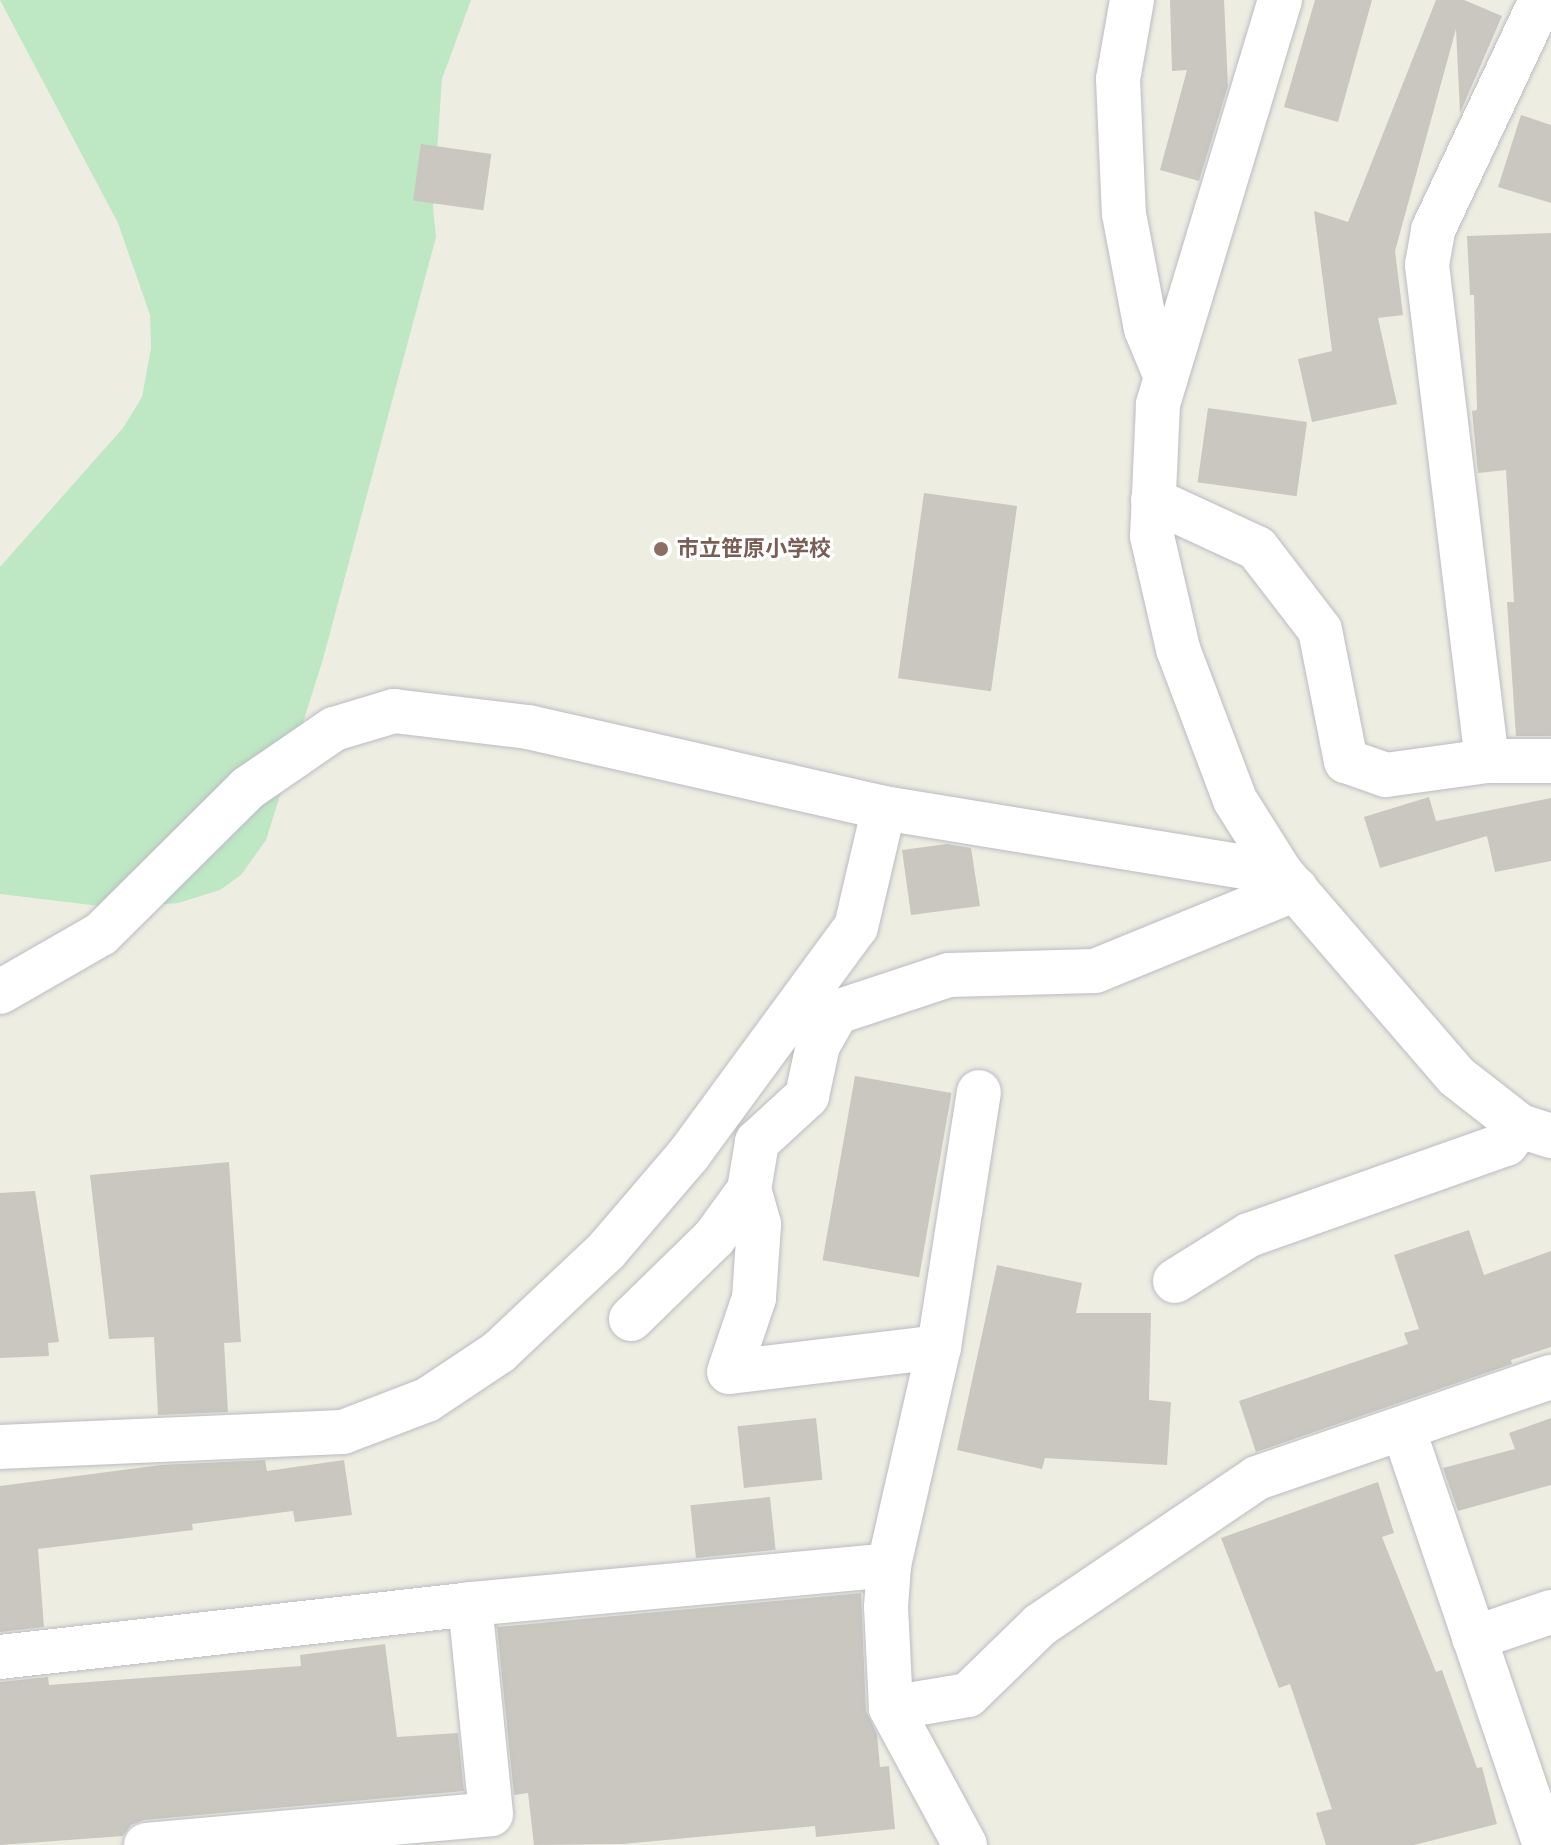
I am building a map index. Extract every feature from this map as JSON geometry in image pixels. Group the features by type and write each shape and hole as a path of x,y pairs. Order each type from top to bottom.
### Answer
{"street":[{"path":"1132,0 1118,79 1124,214 1146,329 1166,377"},
{"path":"1280,0 1158,405 1152,536 1178,649 1235,800 1288,881 1456,1076 1535,1131"},
{"path":"1487,761 1427,265 1433,230 1541,0"},
{"path":"1153,500 1257,548 1320,630 1346,761 1386,775 1487,761 1551,761"},
{"path":"0,992 101,934 248,788 334,729 394,711 528,727 884,808 1288,881"},
{"path":"0,1447 343,1432 427,1400 499,1352 606,1251 679,1166 856,927 884,808"},
{"path":"939,1347 729,1372 754,1298 759,1224 749,1190 757,1142 807,1096 818,1045 837,1012 949,975 1095,971 1288,881"},
{"path":"965,1845 891,1708 886,1623 889,1565 939,1347 979,1092"},
{"path":"1175,1281 1249,1235 1535,1131"},
{"path":"631,1319 714,1238 749,1190"},
{"path":"891,1708 968,1695 1040,1625 1257,1478 1404,1431 1551,1377"},
{"path":"1404,1431 1545,1845"},
{"path":"0,1657 470,1604 889,1565"},
{"path":"146,1845 497,1829 470,1604"},
{"path":"1474,1638 1551,1612"}],"green space":[{"path":"0,0 471,0 442,79 433,208 436,237 323,659 266,840 241,875 220,890 178,903 116,908 0,894 0,567 123,428 142,397 151,348 150,315 118,223"}],"building":[{"path":"1170,0 1224,0 1228,86 1199,181 1160,170 1187,70 1172,71"},
{"path":"1315,0 1372,0 1338,122 1284,107"},
{"path":"1436,0 1464,0 1502,16 1460,113 1456,29 1395,251 1403,315 1378,318 1397,404 1312,422 1298,359 1332,351 1314,211 1348,222"},
{"path":"1521,115 1551,125 1551,203 1498,187"},
{"path":"421,144 491,154 483,210 413,200"},
{"path":"1551,233 1551,736 1516,736 1507,602 1514,602 1506,470 1478,473 1472,411 1477,410 1474,295 1470,295 1467,236"},
{"path":"1208,408 1307,422 1297,496 1198,482"},
{"path":"924,493 1017,506 991,691 898,678"},
{"path":"1429,797 1436,821 1551,798 1551,861 1495,872 1487,836 1380,868 1364,817"},
{"path":"947,844 971,848 980,906 911,915 902,850"},
{"path":"855,1076 952,1093 919,1277 823,1260"},
{"path":"229,1162 241,1342 224,1343 228,1412 158,1415 154,1337 109,1339 90,1175"},
{"path":"35,1191 59,1342 48,1343 49,1356 0,1358 0,1193"},
{"path":"1469,1230 1484,1275 1551,1251 1551,1347 1511,1360 1512,1364 1256,1452 1239,1401 1408,1344 1404,1333 1419,1329 1394,1255"},
{"path":"997,1265 1082,1283 1076,1313 1151,1313 1149,1400 1171,1402 1167,1465 1045,1458 1042,1469 957,1450"},
{"path":"816,1418 822,1480 744,1488 737,1426"},
{"path":"1551,1418 1551,1485 1458,1511 1443,1468 1515,1449 1509,1433"},
{"path":"265,1460 267,1471 344,1460 352,1515 295,1522 293,1511 192,1524 193,1530 38,1549 44,1627 0,1632 0,1486 161,1465"},
{"path":"1378,1482 1394,1533 1382,1537 1436,1672 1442,1670 1477,1768 1482,1767 1497,1824 1414,1845 1326,1845 1316,1813 1332,1809 1290,1684 1279,1688 1221,1538"},
{"path":"770,1497 776,1550 696,1558 690,1505"},
{"path":"861,1593 866,1711 877,1734 880,1767 889,1766 895,1829 816,1837 815,1826 623,1844 534,1845 528,1793 514,1795 497,1627"},
{"path":"385,1644 397,1737 458,1733 464,1791 144,1820 131,1825 123,1836 0,1845 0,1682 48,1677 49,1685 301,1666 300,1655"}],"place":[{"name":"市立笹原小学校","path":"661,549"}]}
